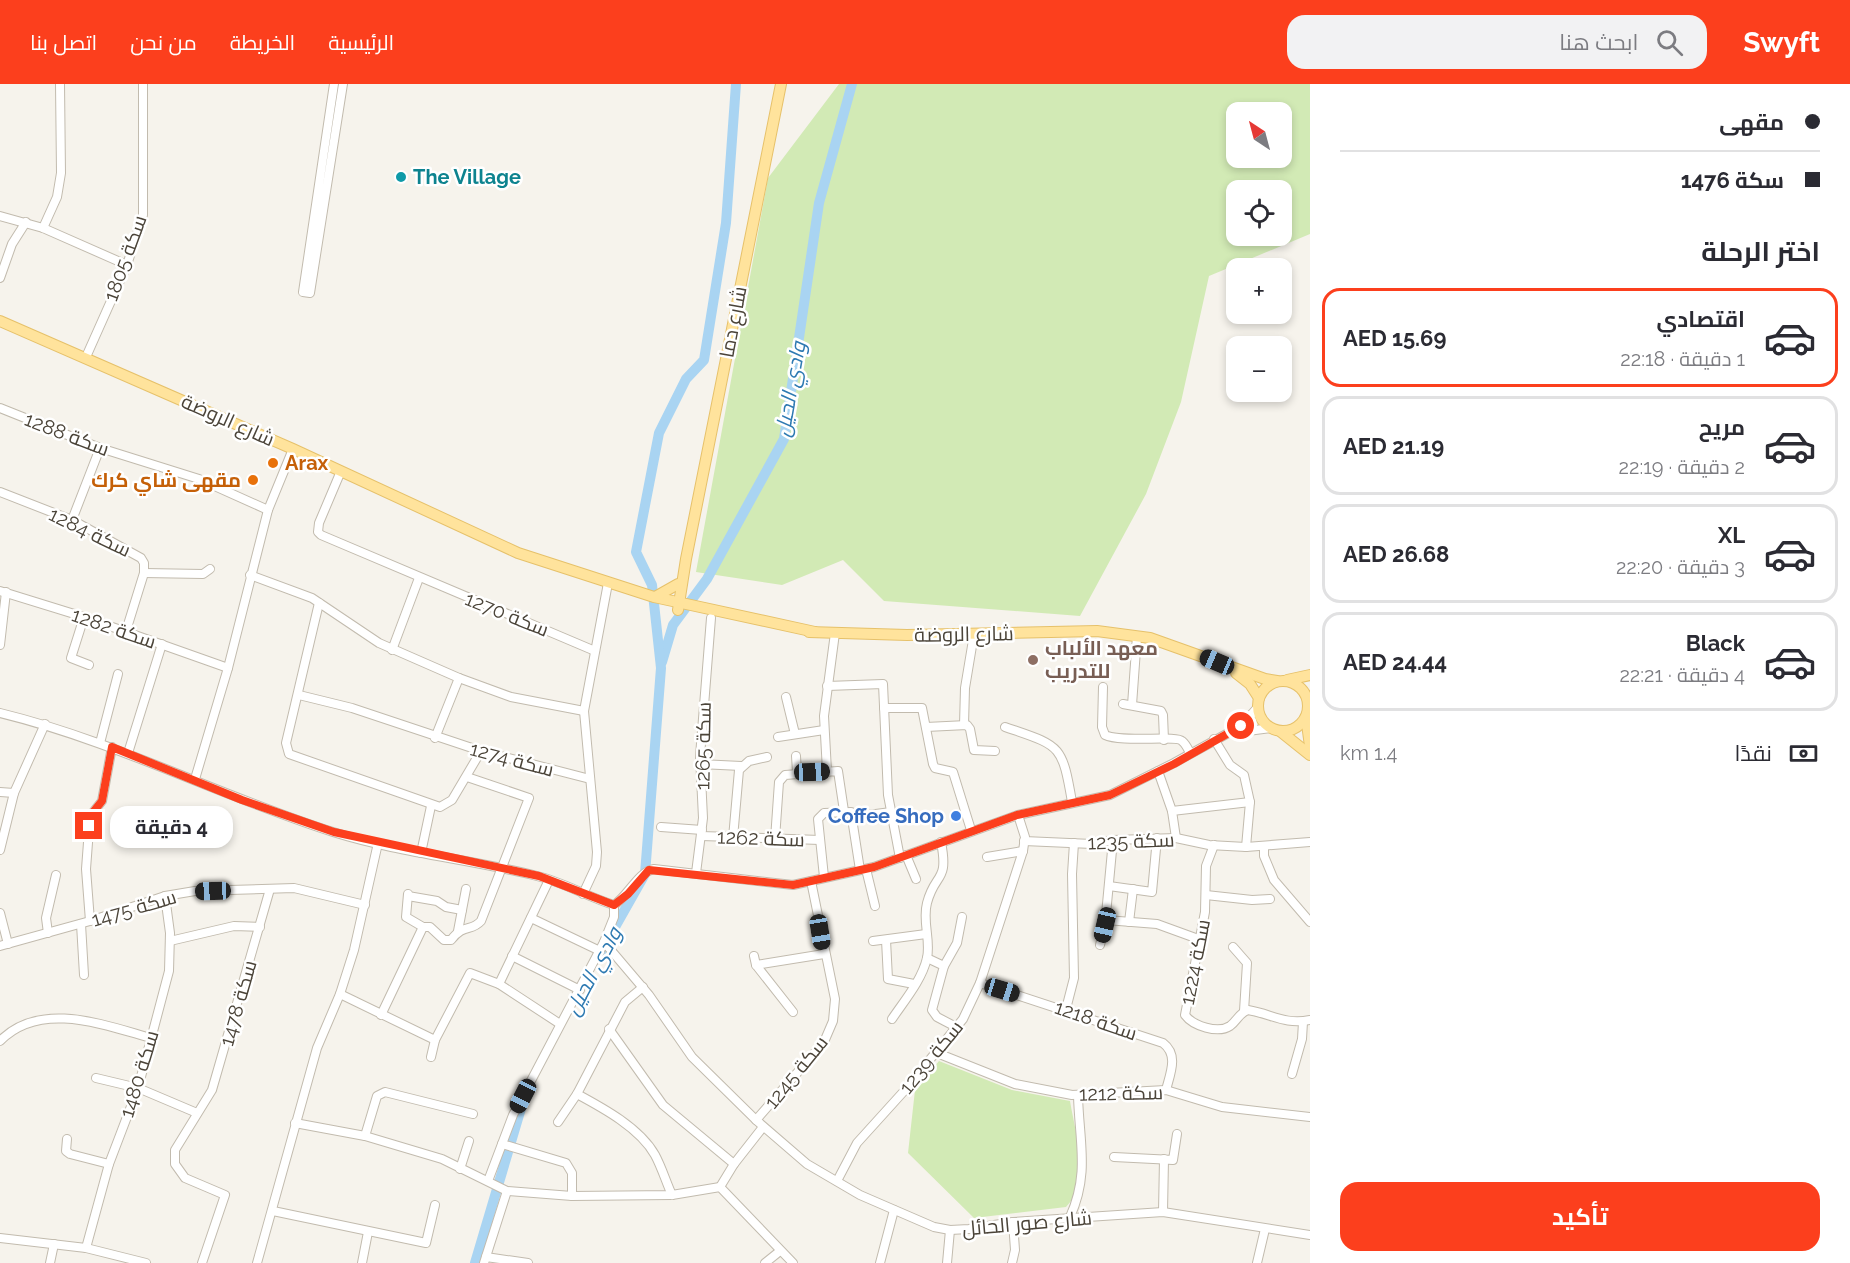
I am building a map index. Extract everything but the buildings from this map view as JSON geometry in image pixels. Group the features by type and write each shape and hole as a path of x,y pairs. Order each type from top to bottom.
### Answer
{"main road":[{"name":"شارع دما","path":"677,606 781,84"},
{"name":"شارع الروضة","path":"0,321 293,449 560,573 677,606 815,632"},
{"path":"654,597 680,585 700,604 743,614 754,619"},
{"name":"شارع الروضة","path":"607,586 654,597 711,618 803,633 974,634 1097,631 1137,636 1265,680 1282,680 1310,675"},
{"name":"شارع الروضة","path":"1217,662 1250,684 1258,703"},
{"path":"1310,746 1309,702 1302,688 1282,680 1269,684 1258,703 1264,723 1310,756"},
{"path":"1275,730 1295,728 1308,711"}],"street":[{"path":"43,228 57,197 61,173 60,84"},
{"name":"سكة 1805","path":"86,357 127,265 144,206 143,84"},
{"path":"334,84 306,292 343,84"},
{"path":"0,216 43,228 127,265"},
{"path":"0,278 12,244 26,222"},
{"name":"سكة 1288","path":"0,408 100,448 199,479 268,510"},
{"path":"72,520 100,448"},
{"path":"195,779 228,668 268,510 293,449"},
{"name":"سكة 1270","path":"341,471 319,523 318,532 419,578 595,651"},
{"name":"سكة 1284","path":"0,492 72,520 141,558 144,563 144,573 126,632"},
{"path":"144,573 203,574 210,569"},
{"path":"250,575 319,603 360,632 392,650 459,678 511,697 584,711"},
{"path":"392,650 419,578"},
{"path":"583,894 596,866 597,852 584,711 607,586"},
{"path":"0,645 3,591"},
{"name":"سكة 1282","path":"3,591 228,668"},
{"path":"319,603 286,743 289,754 431,806 447,806 481,751"},
{"path":"84,617 71,658 89,665"},
{"name":"سكة 1265","path":"696,873 701,833 700,764 711,618"},
{"path":"827,771 824,730 827,686 835,633"},
{"path":"964,725 966,679 974,634"},
{"path":"1137,636 1127,704 1161,711 1164,740"},
{"path":"128,753 162,644"},
{"path":"100,743 117,674"},
{"path":"435,738 459,678"},
{"path":"827,686 883,684 891,812 903,857 916,879"},
{"path":"1103,687 1102,727 1105,735 1143,740 1180,740 1190,753"},
{"name":"سكة 1274","path":"299,695 352,708 435,738 590,779"},
{"path":"786,697 795,734"},
{"path":"614,905 628,894 649,870 696,873 793,885 863,870 1017,815 1110,795 1226,734 1247,720 1258,703"},
{"path":"884,708 922,708 933,764 935,768 953,772 971,830"},
{"path":"0,713 45,724 112,747 242,800 324,829 421,853 549,880 614,905"},
{"path":"0,850 14,793 45,724"},
{"path":"926,727 964,725 970,729 974,750 995,751"},
{"path":"1005,727 1051,743 1060,752 1067,771 1072,802"},
{"path":"778,737 824,730"},
{"path":"1226,734 1275,730"},
{"path":"1214,739 1230,765 1244,775 1250,802 1246,847"},
{"path":"86,923 86,868 90,816 102,801 112,747"},
{"path":"796,756 797,772"},
{"path":"700,764 741,766 748,761 767,757"},
{"path":"733,838 741,766"},
{"path":"1158,771 1172,811 1176,838"},
{"path":"775,839 779,783 785,775 797,772 840,773 844,811 851,811 853,817 863,870 875,906"},
{"path":"462,910 446,907 437,901 408,895 405,915 423,927 430,927 447,941 462,928 476,926 481,921 529,798 467,777"},
{"path":"0,792 14,793"},
{"path":"1172,811 1250,802"},
{"path":"421,853 431,806"},
{"name":"سكة 1262","path":"824,878 819,815 844,811"},
{"path":"853,817 891,812"},
{"name":"سكة 1239","path":"837,1181 856,1143 958,1028 980,983 1023,851 1024,840 1017,815"},
{"name":"سكة 1262","path":"661,826 733,838 820,840"},
{"path":"1109,886 1152,892 1157,838"},
{"name":"سكة 1235","path":"1024,840 1092,844 1113,840 1176,838 1214,845 1246,847 1310,842"},
{"path":"1100,945 1106,920 1113,840"},
{"path":"892,1020 927,958 925,911 927,900 944,872 941,842"},
{"path":"257,1263 317,1048 340,994 365,905 378,843"},
{"path":"1066,1009 1074,978 1072,884 1074,843"},
{"name":"سكة 1224","path":"1214,845 1206,866 1206,895 1201,940 1186,1006 1187,1018 1208,1027 1222,1029 1230,1026 1244,1011"},
{"path":"1264,846 1264,856 1274,880 1310,922"},
{"path":"987,858 1023,851"},
{"path":"48,933 46,918 56,875"},
{"path":"499,984 549,880"},
{"name":"سكة 1245","path":"756,1120 809,1061 830,1032 835,999 824,954 812,881"},
{"name":"سكة 1475","path":"4,945 86,923 165,896 195,891 294,888 365,905"},
{"name":"سكة 1478","path":"202,1263 225,1195 185,1178 174,1164 175,1150 212,1090 270,889"},
{"path":"458,931 466,889"},
{"path":"1129,922 1133,889"},
{"path":"1206,895 1252,900 1270,899"},
{"name":"سكة 1480","path":"86,1248 109,1164 138,1088 169,971 170,941 165,896"},
{"path":"488,1181 513,1115 600,951 614,918 614,905"},
{"path":"0,913 4,945"},
{"path":"958,1028 938,1017 932,1010 944,966 957,943 962,917"},
{"path":"531,918 600,951"},
{"path":"1106,920 1157,924 1201,940"},
{"name":"سكة 1475","path":"84,975 86,923"},
{"path":"170,941 234,926 260,927"},
{"path":"381,1015 423,927"},
{"path":"873,941 926,934"},
{"path":"886,940 888,979 914,984"},
{"name":"شارع صور الحائل","path":"604,942 643,987 692,1057 764,1127 807,1164 894,1210 934,1227 950,1230 1070,1217 1163,1212 1310,1235"},
{"path":"1233,947 1247,963 1244,1011 1263,1012 1278,1020 1306,1021 1292,1074"},
{"path":"793,1012 755,960 824,954"},
{"path":"512,956 580,990"},
{"path":"927,958 944,966"},
{"path":"431,1057 435,1040 470,973 499,984 560,1024"},
{"name":"سكة 1218","path":"980,983 1066,1009 1168,1047 1173,1063 1166,1090"},
{"path":"558,1122 577,1094 625,1002 643,987"},
{"path":"340,994 435,1040"},
{"path":"0,1041 10,1031 43,1020 72,1017 151,1038"},
{"path":"609,1029 663,1104 734,1164"},
{"name":"سكة 1212","path":"936,1053 1015,1084 1078,1095 1166,1090 1222,1107 1310,1117"},
{"path":"96,1078 138,1088 197,1113"},
{"path":"364,1136 377,1096 385,1092 473,1114"},
{"path":"577,1094 597,1105 643,1139 654,1154 672,1195"},
{"path":"1070,1217 1078,1200 1083,1172 1084,1149 1078,1095"},
{"path":"295,1123 364,1136 442,1160 507,1191 572,1196 672,1195 720,1186 734,1164 764,1127"},
{"path":"1113,1157 1173,1160 1177,1134"},
{"path":"68,1139 66,1151 70,1154 109,1164"},
{"path":"460,1169 469,1141"},
{"path":"502,1144 566,1163 572,1173 572,1196"},
{"path":"1163,1212 1164,1159"},
{"path":"720,1186 741,1205 793,1263"},
{"path":"507,1191 485,1260 528,1263"},
{"path":"273,1211 426,1243 435,1205"},
{"path":"880,1263 894,1210"},
{"path":"1012,1263 1015,1250 1013,1222"},
{"path":"1257,1263 1265,1229"},
{"path":"947,1263 950,1230"},
{"path":"362,1263 368,1232"},
{"path":"0,1238 86,1248 120,1260 146,1263"},
{"path":"50,1263 54,1244"},
{"path":"765,1263 780,1251"}],"green space":[{"path":"839,84 1310,84 1310,234 1292,241 1292,180 1226,180 1226,246 1281,246 1252,258 1226,258 1226,269 1209,276 1181,402 1146,494 1080,616 884,601 843,560 782,585 696,572 768,178"},
{"path":"939,1061 1012,1090 1070,1101 1078,1142 1080,1170 1074,1196 1066,1207 974,1218 908,1153 915,1090"}],"waterway":[{"name":"وادي الحيل","path":"602,950 645,874 661,668 652,585 636,552 659,433 686,379 704,360 726,223 736,84"},
{"name":"وادي الحيل","path":"662,662 673,625 707,579 784,439 819,203 852,84"},
{"name":"وادي الحيل","path":"475,1263 522,1105"}],"place":[{"name":"The Village","path":"401,177"},
{"name":"Arax","path":"273,463"},
{"name":"مقهى شاي كرك","path":"253,480"},
{"name":"معهد الألباب للتدريب","path":"1033,660"},
{"name":"Coffee Shop","path":"956,816"}],"route":[{"path":"89,826 90,816 102,801 112,747 242,800 334,832 421,853 539,876 614,905 628,894 649,870 654,869 793,885 874,867 1017,815 1110,795 1174,764 1214,739 1241,726"}]}
